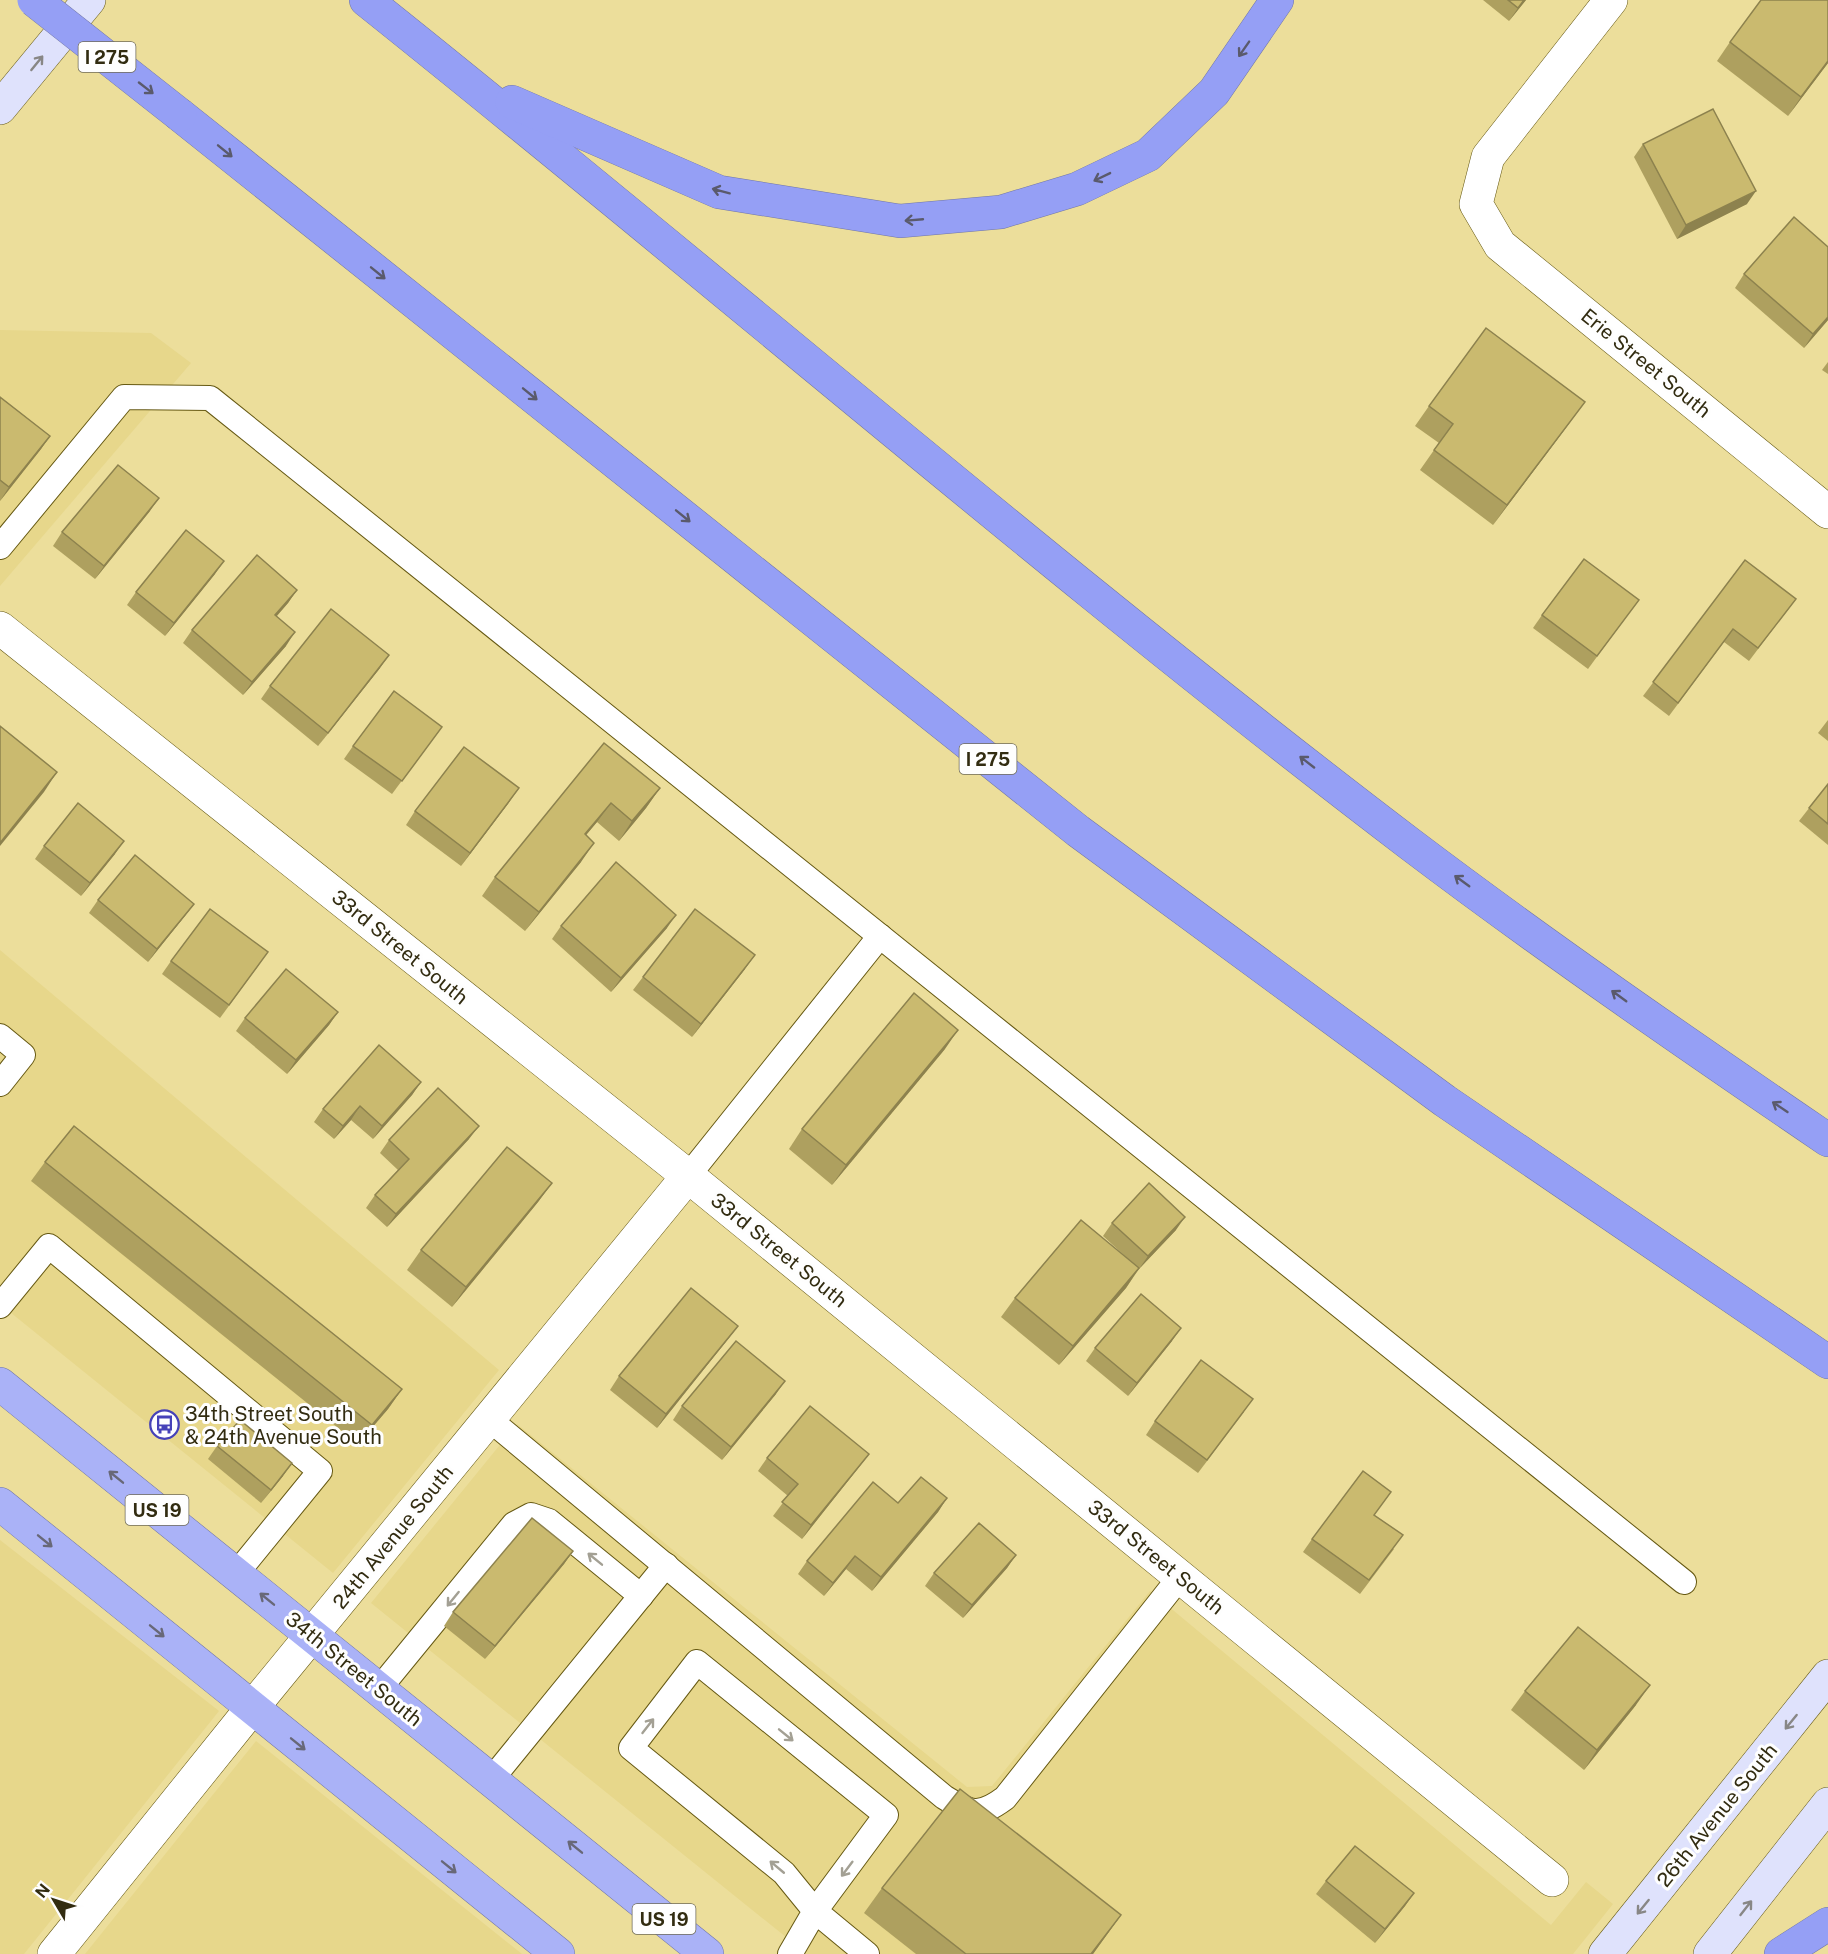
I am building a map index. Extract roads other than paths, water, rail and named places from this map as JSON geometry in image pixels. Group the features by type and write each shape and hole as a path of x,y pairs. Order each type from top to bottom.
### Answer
{"highway":[{"name":"I 275","path":"34,0 1078,831 1444,1101 1828,1362"},
{"path":"366,0 1050,558 1410,844 1664,1029 1828,1140"},
{"path":"475,87 719,192 900,221 1001,212 1077,189 1148,155 1214,92 1277,0"},
{"name":"34th Street South","path":"0,1384 707,1954"},
{"path":"0,1504 558,1954"},
{"path":"1781,1954 1828,1924"}],"main road":[{"path":"0,108 89,0"},
{"name":"26th Avenue South","path":"1605,1954 1828,1676"},
{"path":"1710,1954 1828,1804"}],"street":[{"name":"Erie Street South","path":"1611,0 1488,157 1476,204 1500,244 1828,512"},
{"name":"33rd Street South","path":"0,628 688,1176 1552,1880"},
{"name":"24th Avenue South","path":"54,1954 252,1708 688,1176"}],"lane":[{"path":"0,547 123,397 210,398 1684,1582"},
{"path":"688,1176 880,936"},
{"path":"0,1036 23,1055 0,1084"},
{"path":"0,1306 49,1246 320,1471 236,1574"},
{"path":"489,1419 944,1797 969,1812 989,1809 1005,1798 1180,1577"},
{"path":"379,1689 514,1524 531,1515 549,1521 641,1596"},
{"path":"491,1780 666,1565"},
{"path":"790,1954 815,1911 886,1815 697,1662 631,1748 784,1873 815,1911 867,1954"}],"place":[{"name":"34th Street South & 24th Avenue South","path":"164,1425"}]}
